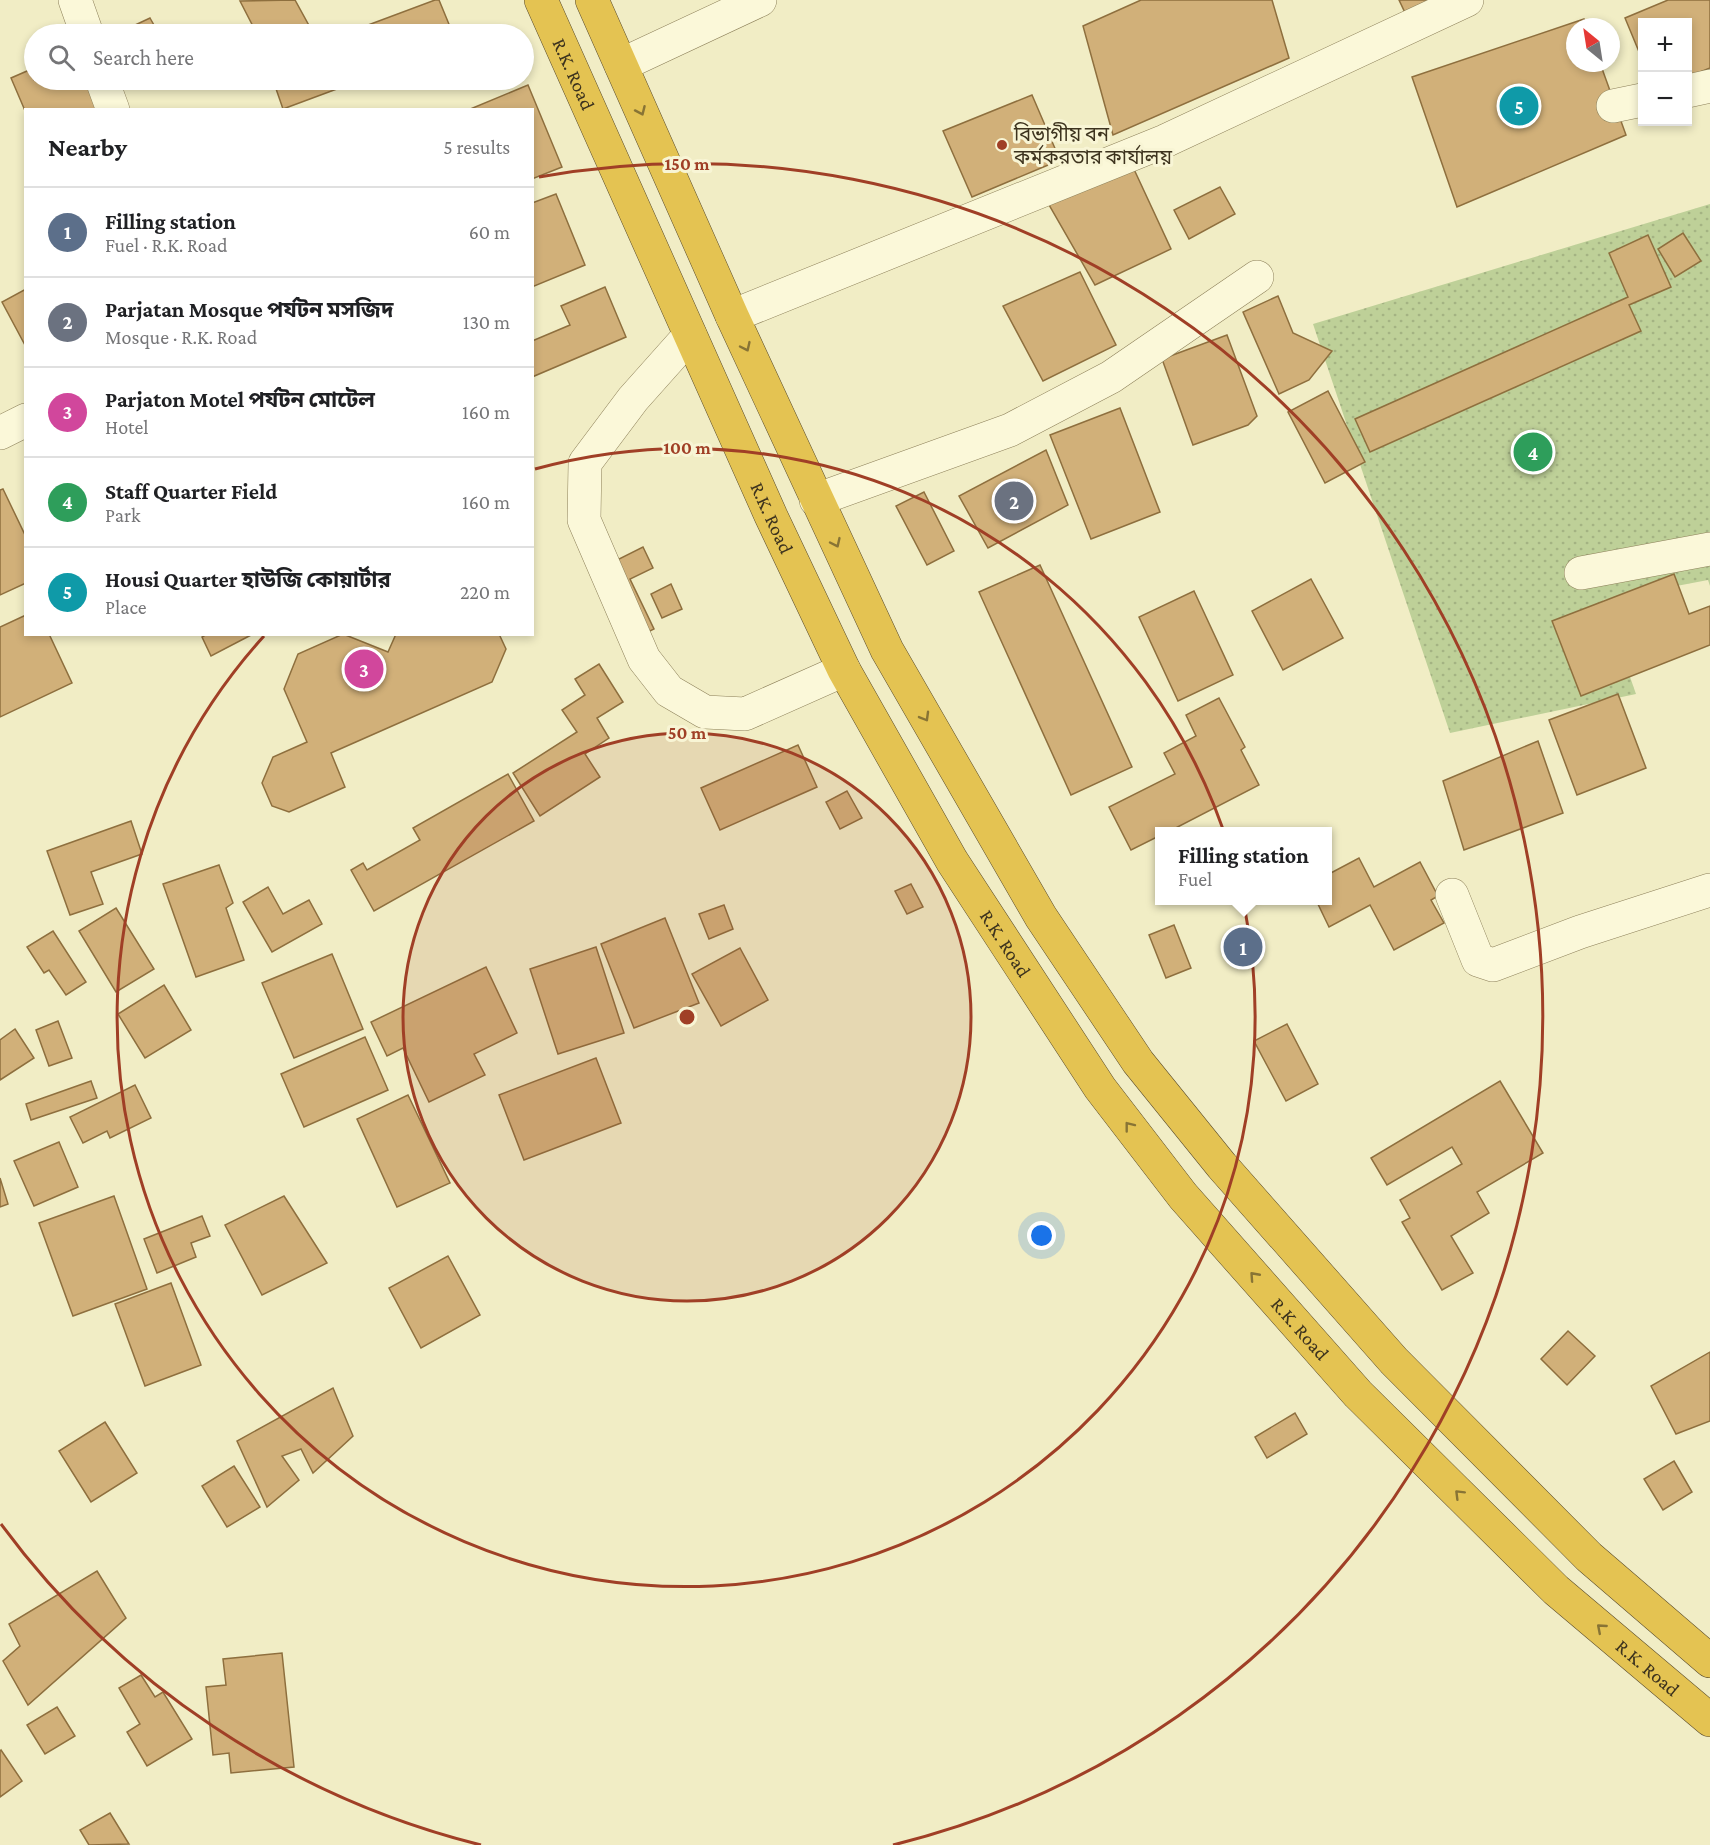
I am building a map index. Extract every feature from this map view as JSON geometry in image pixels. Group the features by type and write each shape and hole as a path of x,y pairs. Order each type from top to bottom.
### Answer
{"highway":[{"name":"R.K. Road","path":"541,0 771,516 844,670 952,861 1000,938 1100,1088 1183,1196 1366,1402 1556,1590 1710,1720"},
{"path":"592,0 732,316 886,650 1041,917 1138,1062 1222,1166 1394,1361 1589,1557 1710,1661"}],"street":[{"path":"75,0 83,24"},
{"path":"621,65 760,0"},
{"path":"732,316 1165,141 1467,0"},
{"path":"1692,90 1710,86"},
{"path":"106,90 112,108"},
{"path":"816,500 1010,430 1111,377 1257,277"},
{"path":"690,335 633,399 585,463 584,520 644,659 669,691 705,712 745,714 844,670"},
{"path":"0,433 24,421"},
{"path":"1581,573 1710,549"},
{"path":"1452,895 1478,960 1493,966 1580,932 1710,890"}],"green space":[{"path":"1710,204 1710,586 1708,580 1603,600 1636,694 1450,733 1313,324"}],"building":[{"path":"295,0 308,24 252,24 240,1"},
{"path":"439,0 449,24 371,24"},
{"path":"1141,0 1272,0 1289,58 1113,135 1083,26"},
{"path":"1399,0 1447,0 1408,19"},
{"path":"1668,0 1710,0 1710,68 1692,75 1692,18 1638,18 1638,49 1625,18"},
{"path":"150,18 153,24 137,24"},
{"path":"1566,25 1566,72 1603,72 1626,135 1457,207 1412,77"},
{"path":"24,72 24,90 98,90 106,108 24,108 11,78"},
{"path":"276,90 334,90 286,108 283,108"},
{"path":"516,90 530,90 562,167 534,178 534,108 473,108"},
{"name":"বিভাগীয় বন কর্মকরতার কার্যালয়","path":"1032,95 1060,160 972,197 943,131"},
{"path":"1132,165 1171,249 1095,285 1048,203"},
{"path":"1220,187 1235,214 1189,239 1174,210"},
{"path":"556,194 585,265 534,286 534,202"},
{"path":"1683,233 1701,261 1675,277 1658,249"},
{"path":"1648,235 1671,287 1629,305 1641,331 1370,452 1355,419 1628,297 1609,253"},
{"path":"1080,272 1116,345 1043,381 1003,306"},
{"path":"605,287 626,337 534,376 534,340 570,325 561,306"},
{"path":"24,290 24,343 2,302"},
{"path":"1278,296 1293,333 1332,351 1309,380 1279,394 1243,312"},
{"path":"1227,335 1257,416 1248,425 1193,445 1162,359"},
{"path":"1328,391 1365,462 1325,483 1288,412"},
{"path":"1120,408 1160,512 1091,539 1050,435"},
{"path":"1046,450 1068,505 988,548 959,496"},
{"path":"3,489 24,533 24,584 0,595 0,490"},
{"path":"924,492 954,551 927,565 896,506"},
{"path":"643,547 653,568 630,579 654,629 630,641 595,571"},
{"path":"1040,565 1132,767 1071,795 979,592"},
{"path":"1674,574 1689,614 1710,606 1710,645 1581,696 1552,621"},
{"path":"1311,579 1343,638 1283,670 1252,611"},
{"path":"671,584 682,609 662,618 651,594"},
{"path":"1194,591 1233,675 1178,701 1139,617"},
{"path":"24,616 24,636 50,636 72,683 0,717 0,627"},
{"path":"204,636 249,636 211,656 202,637"},
{"path":"338,636 348,636 388,652 395,636 500,636 506,649 492,682 331,753 345,787 289,812 272,806 262,783 273,757 307,742 284,689 298,654"},
{"path":"599,664 623,702 597,718 609,738 585,754 600,777 540,816 513,773 577,732 562,710 585,695 575,679"},
{"path":"1618,694 1646,768 1577,795 1549,720"},
{"path":"1219,698 1245,747 1241,750 1259,785 1178,827 1155,827 1155,838 1131,850 1109,807 1175,774 1164,753 1196,736 1186,715"},
{"path":"1538,741 1563,813 1464,850 1443,781"},
{"path":"798,745 817,787 720,830 701,788"},
{"path":"508,774 534,821 374,911 351,870 363,863 367,870 420,840 413,828"},
{"path":"847,791 862,818 840,829 826,802"},
{"path":"131,821 142,854 91,872 103,904 70,915 47,851"},
{"path":"1359,858 1374,887 1420,862 1438,896 1431,900 1444,923 1394,950 1370,905 1329,927 1318,905 1332,905 1332,872"},
{"path":"219,865 233,903 226,908 244,960 196,977 163,884"},
{"path":"911,884 923,907 907,914 895,891"},
{"path":"268,887 283,914 309,900 322,924 272,952 243,902"},
{"path":"724,905 733,929 709,939 699,914"},
{"path":"116,908 154,969 116,992 79,931"},
{"path":"665,918 699,1003 634,1028 601,944"},
{"path":"1174,925 1191,968 1166,978 1149,935"},
{"path":"53,931 86,982 66,995 49,970 44,973 27,947"},
{"path":"596,947 624,1033 558,1054 530,969"},
{"path":"740,948 768,1000 721,1026 692,974"},
{"path":"332,954 363,1029 294,1058 262,983"},
{"path":"486,967 517,1033 474,1054 485,1075 429,1102 403,1048 387,1056 371,1022"},
{"path":"164,985 191,1030 145,1058 118,1014"},
{"path":"58,1021 72,1058 49,1066 36,1030"},
{"path":"1287,1024 1318,1084 1286,1101 1254,1041"},
{"path":"15,1029 34,1058 0,1080 0,1040"},
{"path":"365,1037 388,1090 304,1127 281,1074"},
{"path":"596,1058 621,1123 524,1160 499,1095"},
{"path":"91,1081 97,1098 31,1120 26,1104"},
{"path":"1500,1081 1543,1153 1477,1192 1489,1213 1451,1236 1473,1273 1442,1290 1402,1222 1410,1218 1400,1200 1462,1164 1452,1147 1387,1185 1371,1158"},
{"path":"135,1085 151,1118 110,1138 107,1131 83,1143 70,1117"},
{"path":"408,1095 450,1183 397,1207 357,1119"},
{"path":"59,1142 78,1187 34,1206 14,1161"},
{"path":"0,1178 8,1204 0,1207"},
{"path":"114,1196 147,1289 73,1316 39,1223"},
{"path":"284,1196 327,1263 262,1295 225,1225"},
{"path":"202,1216 210,1236 191,1243 196,1257 157,1273 144,1239"},
{"path":"448,1256 480,1315 421,1348 389,1288"},
{"path":"171,1283 201,1365 145,1386 115,1304"},
{"path":"1568,1331 1595,1356 1567,1385 1541,1359"},
{"path":"1710,1352 1710,1421 1676,1434 1651,1386"},
{"path":"333,1388 353,1436 313,1473 301,1449 282,1456 299,1480 267,1507 237,1441"},
{"path":"1295,1413 1307,1434 1267,1458 1255,1437"},
{"path":"105,1422 137,1473 91,1502 59,1451"},
{"path":"1674,1461 1692,1492 1663,1510 1644,1479"},
{"path":"234,1466 260,1507 227,1527 202,1486"},
{"path":"97,1571 126,1618 28,1705 3,1661 20,1646 9,1624"},
{"path":"282,1653 294,1767 231,1773 229,1753 213,1755 206,1687 226,1685 223,1659"},
{"path":"141,1675 155,1697 163,1692 192,1739 147,1766 127,1732 140,1724 119,1688"},
{"path":"57,1707 75,1736 45,1754 27,1725"},
{"path":"0,1751 22,1781 0,1797"},
{"path":"110,1813 129,1844 89,1845 80,1830"}],"place":[{"name":"Housi Quarter হাউজি কোয়ার্টার","path":"1519,106"},
{"name":"বিভাগীয় বন কর্মকরতার কার্যালয়","path":"1002,145"},
{"name":"Staff Quarter Field","path":"1533,452"},
{"name":"Parjatan Mosque পর্যটন মসজিদ","path":"1014,501"},
{"name":"Parjaton Motel পর্যটন মোটেল","path":"364,669"},
{"name":"Filling station","path":"1243,947"}]}
